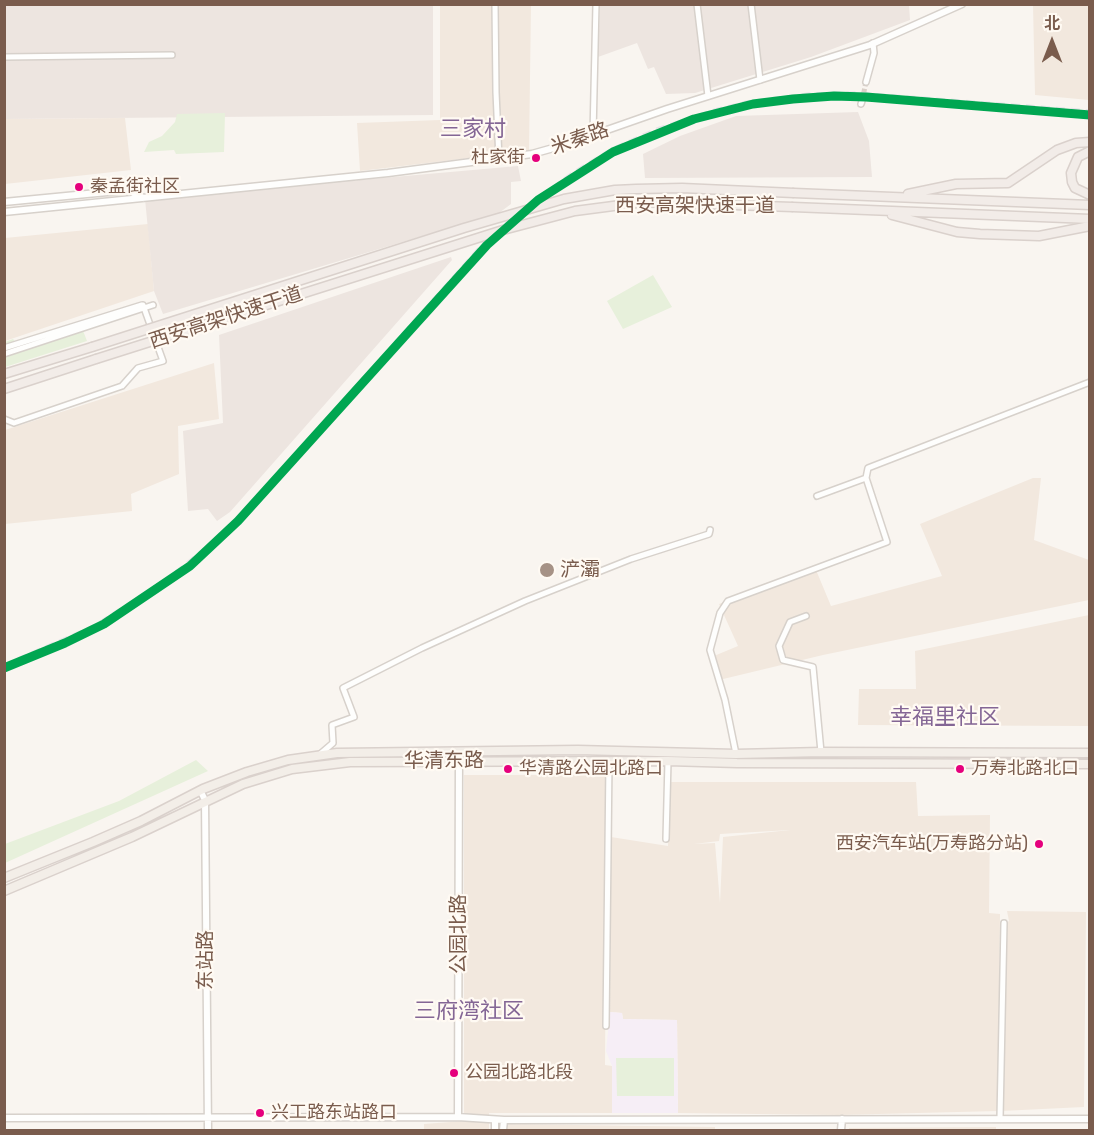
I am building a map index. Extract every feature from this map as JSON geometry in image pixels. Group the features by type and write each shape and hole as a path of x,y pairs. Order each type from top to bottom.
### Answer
{"highway":[{"path":"897,197 956,184 1008,183 1057,150 1076,143 1089,142"},
{"path":"1089,151 1078,157 1071,172 1071,182 1075,189 1089,195"},
{"name":"西安高架快速干道","path":"4,374 464,228 564,199 615,190 682,188 1089,205"},
{"name":"西安高架快速干道","path":"4,388 502,230 575,211 644,202 1089,219"},
{"path":"872,210 957,232 1039,236 1089,226"}],"main road":[{"name":"华清东路","path":"4,878 141,821 200,790 268,765 319,755 578,750 736,754 1089,753"},
{"name":"华清东路","path":"4,891 132,837 205,800 243,784 292,769 350,762 668,761 1089,764"}],"street":[{"path":"495,4 496,92 500,159"},
{"path":"593,134 596,4"},
{"path":"697,4 708,96"},
{"path":"751,4 760,80"},
{"name":"米秦路","path":"4,212 387,173 536,153 873,43 962,4"},
{"path":"867,82 874,53 873,43"},
{"path":"4,57 172,55"},
{"name":"米秦路","path":"4,201 128,190 144,198"},
{"path":"84,194 85,204"},
{"path":"4,354 152,303"},
{"path":"4,348 144,306"},
{"path":"4,419 14,423 122,386 138,368 163,361 144,306"},
{"path":"736,754 725,700 710,650 720,613 728,601 887,542 866,478 868,468 1089,382"},
{"path":"817,496 866,478"},
{"path":"319,755 333,743 332,725 354,717 344,688 422,648 525,601 631,559 709,534 710,530"},
{"path":"806,616 790,622 779,646 783,660 813,667 821,752"},
{"name":"公园北路","path":"458,1117 459,751"},
{"path":"606,1026 609,761"},
{"path":"666,839 668,761"},
{"name":"东站路","path":"200,790 205,800 208,1131"},
{"path":"1000,1118 1004,923"},
{"path":"4,1118 1089,1119"},
{"path":"842,1119 842,1131"},
{"path":"495,1120 495,1131"},
{"path":"503,1131 504,1120"}],"shaded area":[{"path":"4,5 433,5 433,115 5,119"},
{"path":"440,5 531,5 529,151 360,171 357,123 440,120"},
{"path":"600,5 909,5 910,20 811,57 695,93 666,94 654,67 648,69 637,43 598,57"},
{"path":"1033,5 1089,5 1089,100 1035,95"},
{"path":"858,112 869,141 872,177 645,178 643,154 680,136 736,116"},
{"path":"125,118 131,170 5,184 5,119"},
{"path":"518,166 521,181 511,182 511,204 499,213 163,314 154,291 145,199"},
{"path":"148,224 154,291 5,341 5,238"},
{"path":"451,257 452,260 230,512 217,521 208,509 188,511 183,431 223,423 219,335"},
{"path":"214,363 219,419 178,426 179,474 131,494 132,511 5,524 5,430"},
{"path":"1033,478 1041,478 1034,540 1089,560 1089,600 823,655 719,680 714,656 738,646 719,604 816,570 831,606 942,576 920,524"},
{"path":"1089,615 1089,726 858,725 859,689 916,689 915,651"},
{"path":"464,775 607,775 605,1065 612,1066 612,1113 489,1113 489,1130 424,1130 424,1124 464,1121"},
{"path":"669,782 916,782 918,816 990,815 989,913 1000,914 998,1111 838,1115 678,1113 677,1020 623,1019 622,1013 610,1012 611,837 668,846","holes":["790,830 723,837 720,903 715,843 694,844 719,841 720,834"]},
{"path":"1007,911 1086,912 1084,1107 1001,1111 1006,923 1009,921"},
{"path":"610,1012 622,1013 623,1019 677,1020 678,1113 612,1113 612,1066 606,1051"},
{"path":"506,1124 715,1127 715,1130 505,1130"},
{"path":"996,1127 996,1130 849,1130 849,1128"}],"green space":[{"path":"225,113 224,152 176,154 174,150 144,152 149,142 162,136 175,122 177,114"},
{"path":"653,275 672,307 623,329 607,301"},
{"path":"82,328 87,341 5,367 5,342 13,339 22,350"},
{"path":"196,760 208,771 5,863 5,844 119,801"},
{"path":"616,1058 674,1058 674,1096 617,1096"}],"tunnel":[{"path":"862,101 866,82"}],"railway":[{"path":"4,664 94,625 167,578 208,545 306,442 485,240 536,198 612,148 657,128 715,109 747,101 809,93 855,92 1090,110"}],"transit line":[{"path":"4,668 104,624 190,566 238,521 487,245 538,200 613,152 694,119 753,104 793,99 834,96 866,97 1090,115"}],"place":[{"name":"杜家街","path":"536,158"},
{"name":"秦孟街社区","path":"79,187"},
{"name":"浐灞","path":"547,570"},
{"name":"华清路公园北路口","path":"508,769"},
{"name":"万寿北路北口","path":"960,769"},
{"name":"西安汽车站(万寿路分站)","path":"1039,844"},
{"name":"公园北路北段","path":"454,1073"},
{"name":"兴工路东站路口","path":"260,1113"}],"district":[{"name":"三家村","path":"473,130"},
{"name":"幸福里社区","path":"945,718"},
{"name":"三府湾社区","path":"469,1012"}]}
